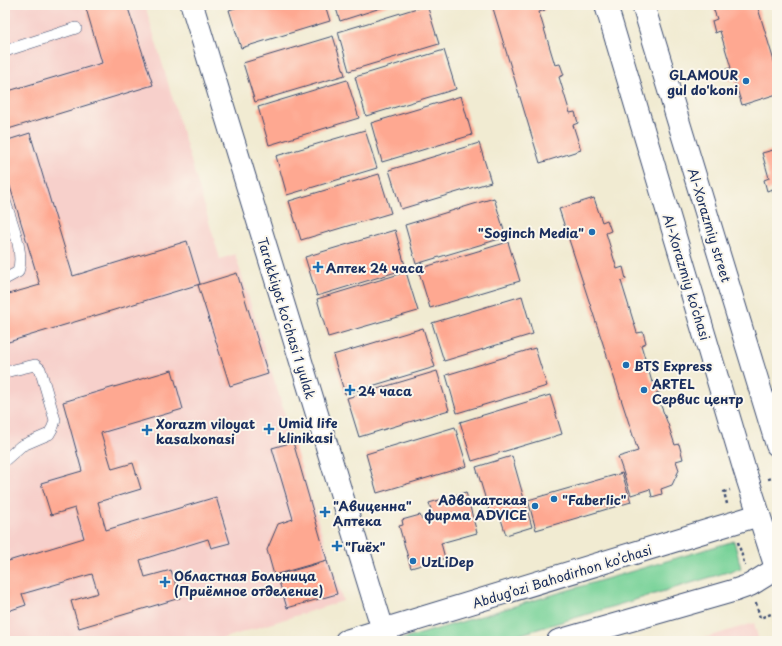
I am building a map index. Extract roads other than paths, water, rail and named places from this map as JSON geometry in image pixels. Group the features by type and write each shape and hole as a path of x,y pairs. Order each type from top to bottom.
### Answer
{"main road":[{"name":"Tarakkiyot ko'chasi 1 yulak","path":"192,5 383,630"},
{"name":"Al-Xorazmiy ko’chasi","path":"606,5 768,513 777,570"},
{"name":"Al-Xorazmiy street","path":"643,5 777,445"},
{"name":"Abdug’ozi Bahodirhon ko’chasi","path":"346,641 768,513"},
{"path":"558,641 736,590 750,585 777,570"}],"lane":[{"path":"5,51 76,28"},
{"path":"5,201 20,252 18,272 5,279"},
{"path":"5,372 35,365 40,369 55,420 54,427 49,434 21,446 5,460"}],"place":[{"name":"GLAMOUR gul do'koni","path":"746,81"},
{"name":"\"Soginch Media\"","path":"592,232"},
{"name":"Аптек 24 часа","path":"318,267"},
{"name":"BTS Express","path":"626,365"},
{"name":"24 часа","path":"350,390"},
{"name":"ARTEL Сервис центр","path":"644,390"},
{"name":"Umid life klinikasi","path":"269,429"},
{"name":"Xorazm viloyat kasalxonasi","path":"147,430"},
{"name":"\"Faberlic\"","path":"554,499"},
{"name":"Адвокатская фирма ADVICE","path":"535,506"},
{"name":"\"Авиценна\" Аптека","path":"325,512"},
{"name":"\"Гиёх\"","path":"337,546"},
{"name":"UzLiDep","path":"413,561"},
{"name":"Областная Больница (Приёмное отделение)","path":"165,582"}]}
